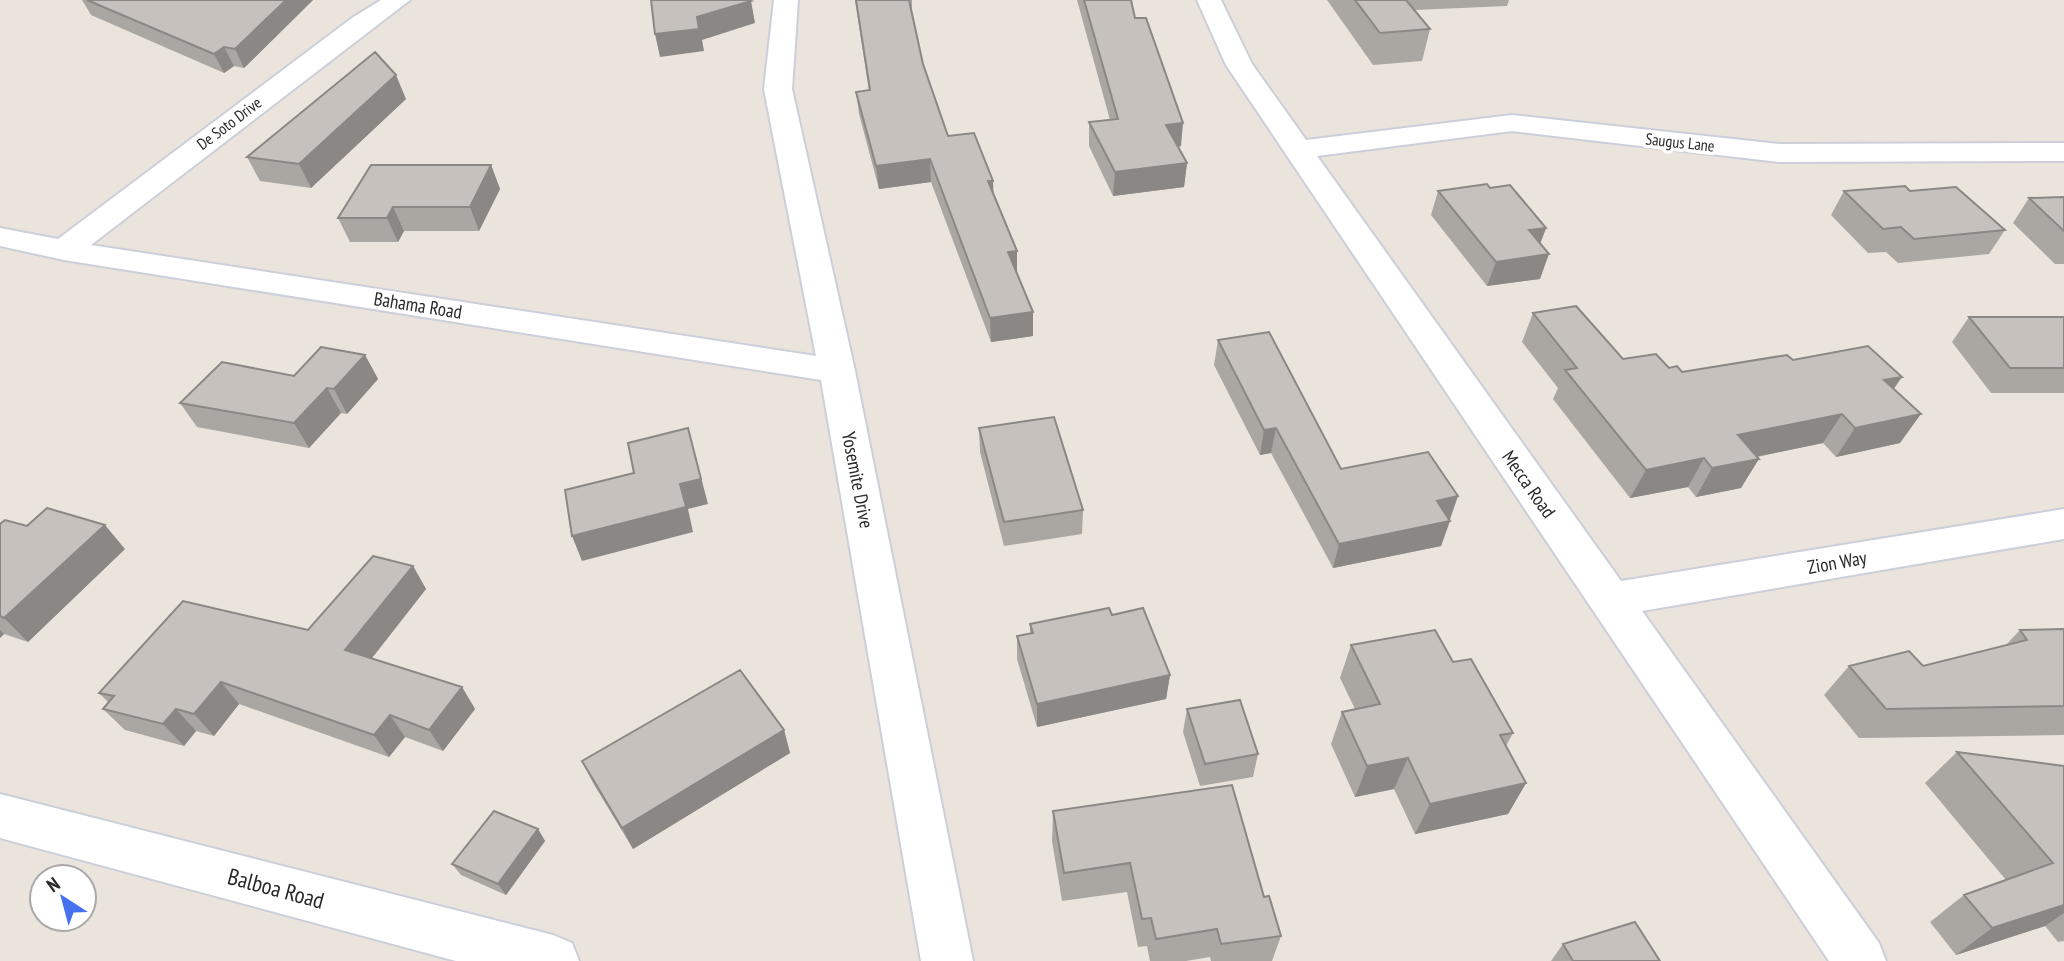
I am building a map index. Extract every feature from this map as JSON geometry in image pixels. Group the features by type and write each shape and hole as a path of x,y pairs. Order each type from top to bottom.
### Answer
{"street":[{"name":"De Soto Drive","path":"64,250 361,23 398,0"},
{"name":"Yosemite Drive","path":"786,0 778,89 837,371 947,961"},
{"name":"Mecca Road","path":"1209,0 1239,65 1860,961"},
{"name":"Saugus Lane","path":"1298,150 1512,123 1779,153 2064,152"},
{"name":"Bahama Road","path":"0,237 64,250 837,371"},
{"name":"Zion Way","path":"1610,600 2064,524"},
{"name":"Balboa Road","path":"0,816 553,961"}],"building":[{"path":"87,0 286,0 235,49 224,47 214,54"},
{"path":"651,0 751,1 697,17 699,29 655,34"},
{"path":"856,0 909,0 923,64 948,136 974,133 993,181 988,181 1017,251 1008,252 1033,312 990,318 930,159 876,166 856,92 870,90"},
{"path":"1084,0 1131,0 1135,18 1146,18 1183,123 1166,125 1187,163 1115,172 1089,122 1118,119"},
{"path":"1355,0 1406,0 1430,29 1380,33"},
{"path":"375,52 396,75 299,164 247,157"},
{"path":"371,165 491,165 470,207 393,207 387,218 338,218"},
{"path":"1487,184 1490,188 1510,185 1546,228 1529,230 1549,254 1496,262 1438,191"},
{"path":"1905,186 1910,191 1956,187 2005,230 1914,239 1901,227 1883,229 1844,191"},
{"path":"2064,197 2064,231 2029,198"},
{"path":"1576,306 1623,359 1656,354 1669,368 1677,366 1682,372 1787,355 1793,360 1868,346 1902,377 1884,380 1921,414 1855,428 1842,414 1738,435 1759,459 1712,468 1704,458 1646,470 1565,370 1577,368 1533,313"},
{"path":"1969,317 2064,317 2064,368 2010,368"},
{"path":"1269,332 1341,469 1428,452 1458,496 1437,501 1450,521 1339,544 1276,428 1264,430 1218,340"},
{"path":"321,347 365,355 334,389 327,388 294,423 180,403 222,362 294,376"},
{"path":"1054,417 1083,510 1004,522 979,428"},
{"path":"688,428 701,479 680,484 686,507 572,536 565,490 634,473 628,443"},
{"path":"47,508 105,525 4,618 0,616 0,524 5,520 27,526"},
{"path":"373,556 413,566 345,650 462,687 429,730 390,715 374,735 221,682 194,714 176,709 163,724 103,709 114,696 99,693 183,601 308,630"},
{"path":"1109,608 1112,615 1143,608 1170,675 1037,704 1017,636 1033,633 1030,624"},
{"path":"2064,629 2064,706 1886,709 1849,666 1909,651 1923,666 2027,640 2020,630"},
{"path":"1435,630 1453,662 1471,659 1513,733 1500,735 1526,783 1430,804 1408,758 1367,766 1342,712 1380,704 1351,645"},
{"path":"740,670 784,730 622,828 582,761"},
{"path":"1240,700 1258,754 1205,764 1187,709"},
{"path":"1957,752 2064,766 2064,905 1992,928 1964,895 2053,863"},
{"path":"1232,785 1264,897 1269,896 1281,936 1221,944 1217,929 1156,939 1151,918 1142,919 1130,863 1064,873 1053,811"},
{"path":"494,811 538,829 498,884 452,864"},
{"path":"1635,922 1660,961 1573,961 1563,944"}]}
